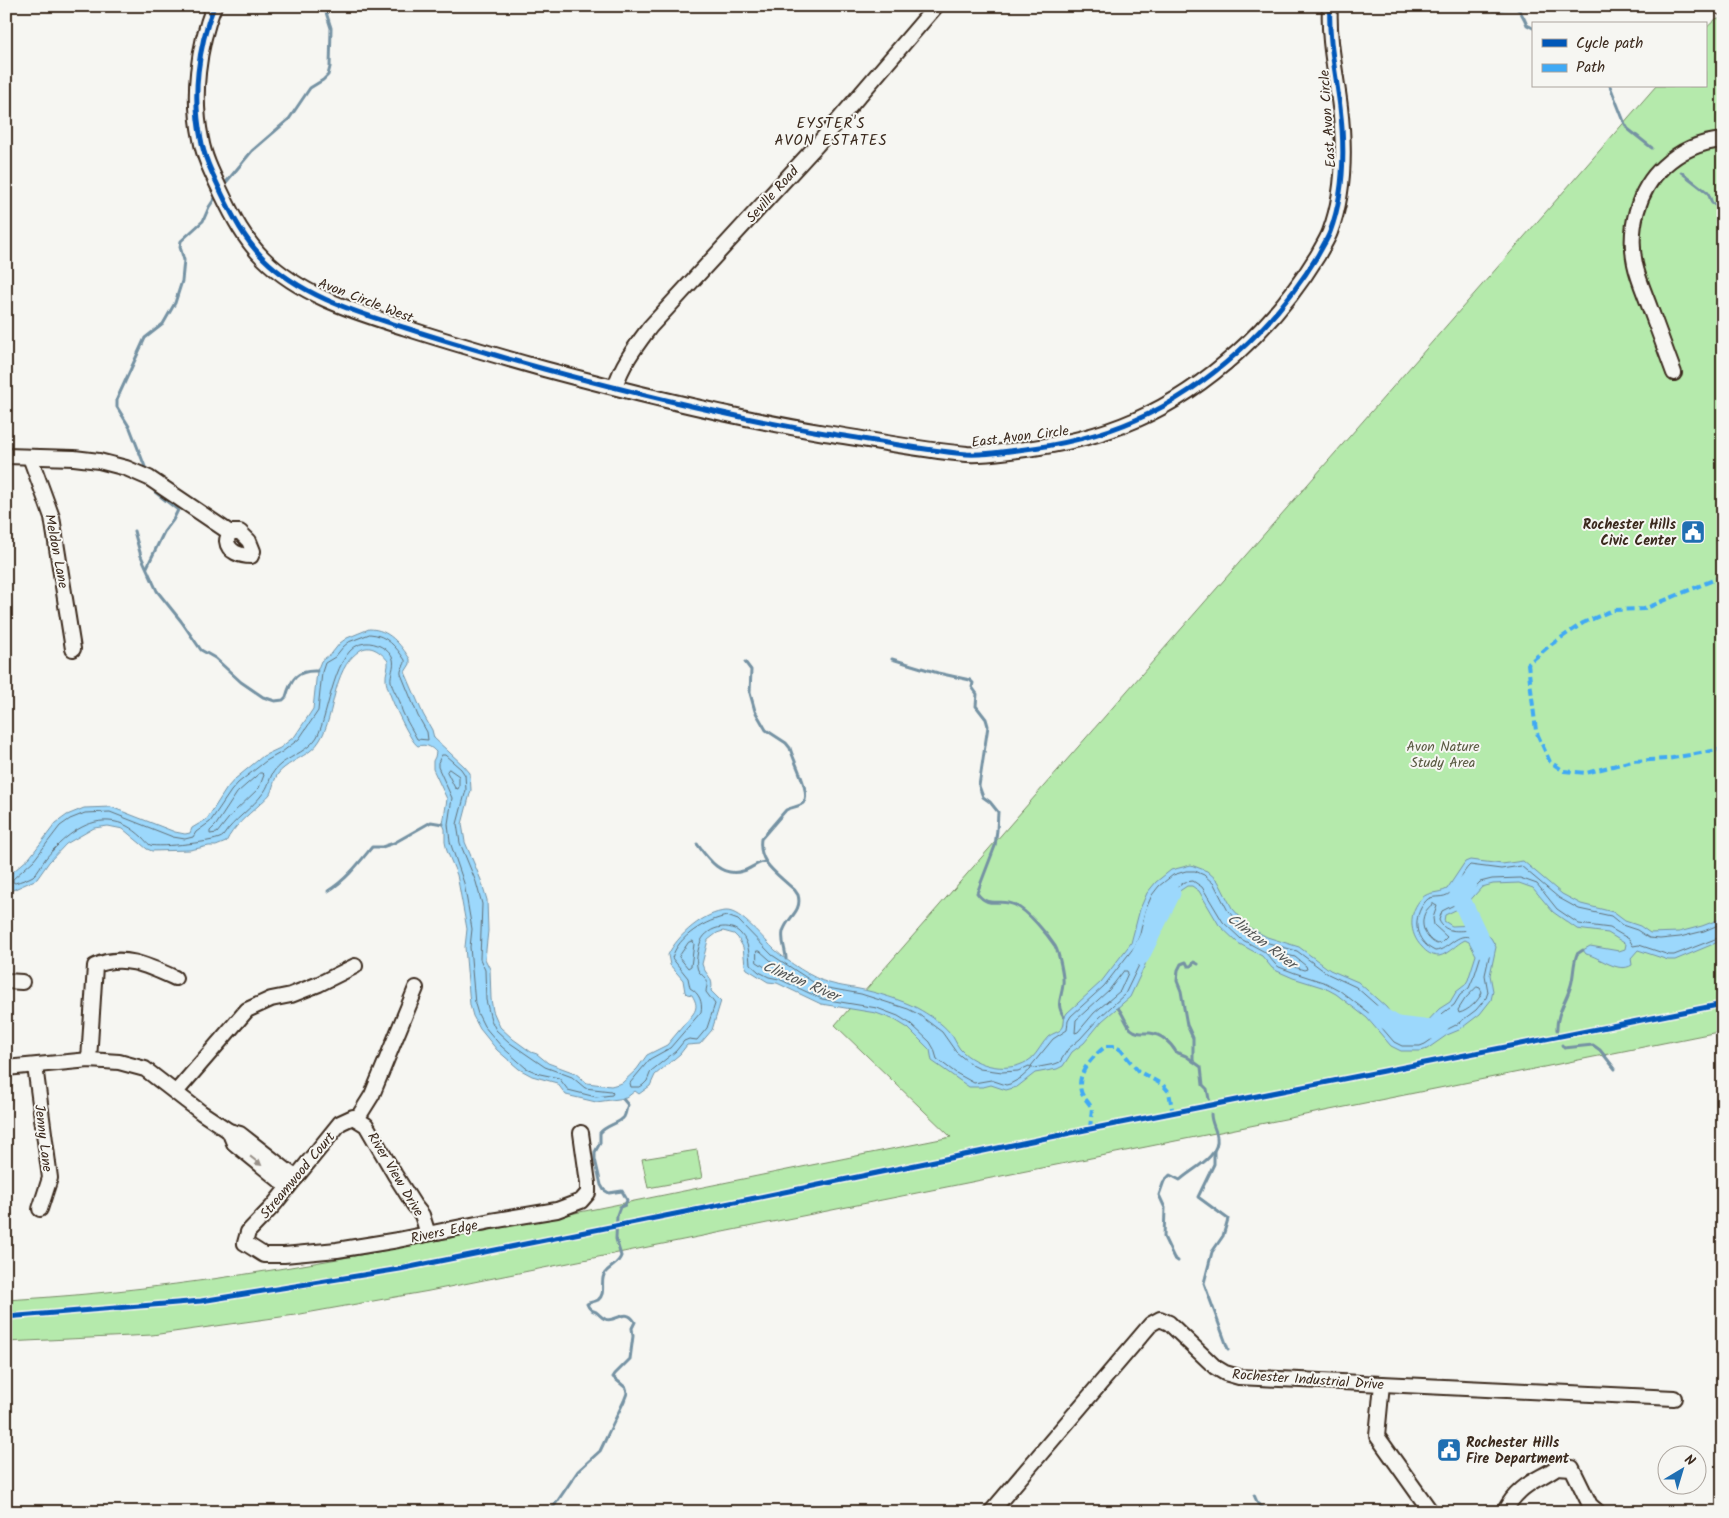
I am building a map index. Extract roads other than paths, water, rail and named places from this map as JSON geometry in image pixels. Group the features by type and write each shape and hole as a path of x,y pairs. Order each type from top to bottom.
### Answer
{"street":[{"name":"Avon Circle West","path":"214,6 207,25 198,75 197,102 201,140 210,168 232,214 249,242 266,261 287,279 348,308 463,346 615,387"},
{"name":"Seville Road","path":"615,387 618,377 631,353 650,327 817,145 936,6"},
{"name":"East Avon Circle","path":"615,387 680,404 784,426 971,454 1066,443 1100,434 1140,419 1175,400 1218,370 1263,329 1306,275 1329,235 1340,197 1344,162 1340,108 1330,37 1330,6"},
{"path":"1674,373 1636,266 1632,243 1634,221 1644,193 1660,170 1675,157 1688,150 1710,142 1723,140"},
{"path":"6,456 74,458 99,461 126,468 149,478 229,532"},
{"name":"Meldon Lane","path":"30,457 52,517 73,649"},
{"path":"89,1060 95,966 105,961 130,961 175,978"},
{"path":"176,1092 247,1010 271,999 291,995 319,984 355,966"},
{"path":"6,981 22,982"},
{"path":"357,1119 372,1095 416,988"},
{"path":"6,1068 89,1060 119,1062 146,1069 202,1113 229,1131 234,1144 292,1182"},
{"name":"Jenny Lane","path":"35,1066 50,1178 40,1208"},
{"name":"Streamwood Court","path":"247,1236 248,1232 272,1207 340,1123 353,1117 357,1119"},
{"name":"River View Drive","path":"357,1119 366,1125 422,1215 428,1234"},
{"name":"Rivers Edge","path":"247,1236 245,1243 254,1251 264,1255 284,1255 337,1250 557,1210 581,1201 588,1193 580,1133"},
{"name":"Rochester Industrial Drive","path":"991,1512 1151,1324 1160,1319 1170,1323 1215,1367 1225,1373 1239,1377 1674,1398"},
{"path":"1382,1384 1377,1436 1431,1512"},
{"path":"1504,1512 1522,1489 1546,1476 1557,1467 1572,1468 1590,1504 1598,1512"}],"water":[{"path":"369,629 382,632 393,638 406,653 410,659 410,664 405,672 434,738 470,773 471,790 462,824 465,842 487,900 488,931 485,959 490,969 493,1011 500,1027 513,1039 548,1063 575,1073 587,1083 611,1086 622,1083 637,1069 647,1055 667,1045 693,1014 696,1007 695,1000 692,995 685,992 683,980 670,965 668,955 678,940 692,926 718,912 726,911 738,915 752,926 780,955 822,981 873,992 896,999 921,1010 943,1026 960,1049 967,1055 994,1067 1014,1066 1024,1063 1032,1058 1048,1037 1062,1029 1067,1013 1101,982 1131,943 1140,909 1147,893 1156,882 1171,870 1191,865 1207,871 1218,881 1232,908 1250,928 1267,937 1299,947 1330,970 1358,982 1386,1007 1398,1023 1406,1029 1415,1029 1423,1026 1439,1009 1450,1002 1456,992 1468,980 1476,955 1469,942 1465,940 1443,955 1439,956 1429,953 1425,951 1415,936 1412,916 1422,898 1428,894 1447,889 1465,862 1470,860 1502,864 1523,861 1562,894 1581,904 1613,912 1625,921 1640,926 1650,933 1679,932 1723,918 1723,940 1675,960 1668,960 1638,950 1631,958 1632,965 1621,968 1586,954 1583,950 1590,946 1619,951 1625,949 1626,944 1608,933 1577,929 1553,912 1533,888 1519,883 1493,884 1482,887 1466,905 1445,915 1444,921 1452,926 1475,925 1491,938 1496,947 1490,975 1493,991 1491,1000 1480,1014 1459,1030 1447,1035 1427,1049 1421,1051 1401,1051 1391,1046 1367,1018 1336,994 1325,988 1277,971 1262,956 1238,943 1219,925 1199,891 1192,886 1187,886 1175,894 1153,927 1145,965 1130,997 1102,1021 1084,1043 1072,1052 1063,1066 1035,1073 1017,1087 1006,1090 991,1085 969,1087 932,1061 930,1050 908,1028 895,1020 876,1013 821,1004 777,983 768,982 747,969 743,947 738,938 734,934 723,931 708,940 702,964 712,983 711,991 721,1001 712,1030 700,1044 687,1045 680,1054 655,1075 650,1086 639,1094 635,1091 626,1098 596,1102 566,1095 557,1083 532,1076 519,1069 497,1050 480,1029 473,1016 470,1005 465,947 467,929 457,875 445,842 443,824 447,799 433,769 436,752 428,746 418,746 414,742 399,715 387,686 388,661 379,652 371,648 359,651 343,670 325,730 317,745 280,771 270,794 236,827 226,842 216,846 190,850 152,851 123,829 108,826 94,828 66,844 49,862 37,879 6,893 6,878 30,857 56,823 67,815 84,808 111,807 175,832 190,833 192,828 207,819 235,779 263,756 280,748 295,736 313,709 317,671 321,661 347,638"}],"waterway":[{"path":"223,186 252,151 289,119 310,88 328,75 331,28 324,6"},
{"path":"1488,6 1493,10 1518,9 1527,25 1532,28"},
{"path":"1611,88 1628,129 1652,148"},
{"path":"1681,172 1708,193 1712,203 1723,210"},
{"path":"147,472 130,428 117,407 117,399 145,338 163,324 175,303 182,281 184,260 180,247 181,241 203,221 217,195"},
{"path":"147,567 164,532 178,510 155,492 153,487"},
{"path":"134,531 141,556 157,591 201,650 215,658 241,682 263,697 275,701 283,700 296,677 304,672 317,671"},
{"path":"892,659 938,673 970,680 973,683 972,687 977,694 976,706 986,719 988,726 979,786 983,797 998,812 995,846 977,893 986,901 1010,903 1026,912 1055,946 1063,976 1059,1004 1064,1017"},
{"path":"745,662 751,670 750,693 755,711 766,730 786,743 790,748 801,776 806,797 803,804 786,810 761,839 762,854 765,860 773,871 798,895 798,906 783,932 786,959"},
{"path":"328,891 335,887 372,847 382,847 394,843 431,822 443,824"},
{"path":"697,844 716,866 728,872 743,871 765,862"},
{"name":"Clinton River","path":"1467,884 1459,895 1484,948"},
{"name":"Clinton River","path":"1140,956 1171,893"},
{"path":"1557,1030 1560,1013 1571,985 1577,954 1583,950"},
{"path":"1193,1061 1193,1038 1187,1025 1181,991 1177,981 1178,970 1181,964 1186,962 1188,966 1191,966 1194,962 1198,964"},
{"path":"1118,1008 1133,1031 1162,1037 1176,1052 1186,1056 1201,1067 1203,1085 1207,1089 1209,1099"},
{"name":"Clinton River","path":"1378,1015 1397,1026 1432,1030 1440,1024"},
{"path":"1562,1045 1564,1048 1593,1045 1600,1050 1615,1069"},
{"path":"550,1512 578,1471 600,1451 627,1393 626,1388 613,1377 630,1359 633,1336 632,1328 635,1322 628,1315 609,1320 605,1319 590,1309 587,1304 601,1297 603,1276 621,1256 616,1239 617,1215 620,1207 625,1205 627,1200 622,1191 609,1193 604,1190 601,1185 595,1152 600,1143 600,1133 625,1116 628,1105 623,1099"},
{"path":"1178,1261 1174,1258 1164,1237 1165,1208 1159,1195 1164,1181 1170,1175 1180,1180 1204,1162 1214,1150 1217,1144 1217,1137 1211,1114"},
{"path":"1214,1152 1214,1164 1198,1197 1228,1219 1223,1236 1212,1252 1204,1283 1228,1349"},
{"path":"1254,1495 1258,1504 1269,1512"}],"place":[{"name":"Rochester Hills Civic Center","path":"1693,532"},
{"name":"Rochester Hills Fire Department","path":"1449,1450"}],"district":[{"name":"EYSTER'S AVON ESTATES","path":"831,132"}],"park label":[{"name":"Avon Nature Study Area","path":"1443,754"}]}
